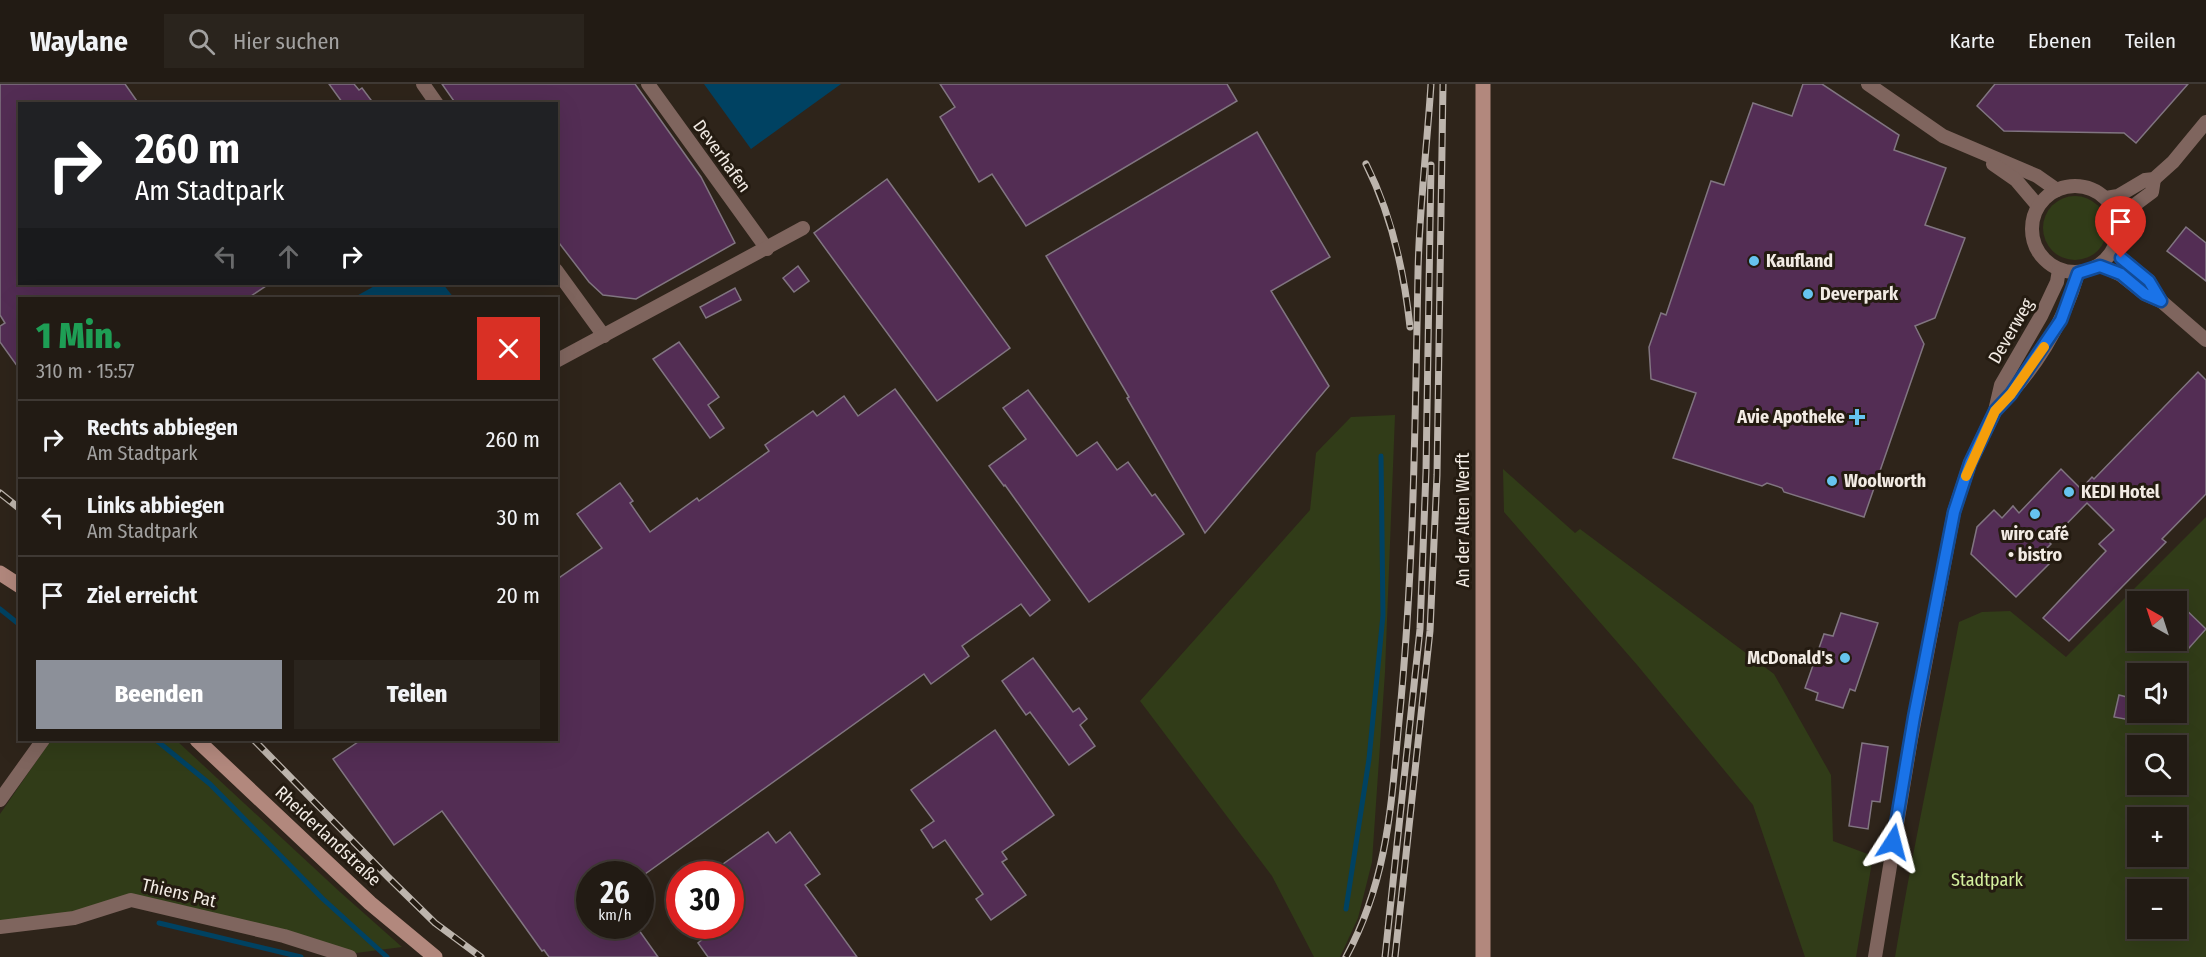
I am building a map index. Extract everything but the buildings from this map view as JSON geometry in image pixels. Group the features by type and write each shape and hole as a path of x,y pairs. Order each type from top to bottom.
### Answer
{"street":[{"path":"423,84 436,102"},
{"name":"Deverhafen","path":"648,84 767,249"},
{"name":"An der Alten Werft","path":"1483,84 1483,957"},
{"path":"1868,84 1943,136 2037,176 2057,189"},
{"path":"2106,198 2118,196 2145,180 2154,179 2173,162 2206,122"},
{"path":"1966,147 2016,180 2038,206"},
{"path":"2117,218 2152,192 2154,179"},
{"path":"2083,186 2096,190 2106,198 2117,218 2119,228 2115,248 2100,266 2078,273 2059,270 2043,258 2033,240 2033,217 2046,196 2057,189 2083,186"},
{"path":"558,360 803,228"},
{"path":"2115,248 2121,258 2149,281 2161,301"},
{"path":"2100,266 2121,274 2145,294 2161,301 2206,340"},
{"name":"Deverweg","path":"1875,957 1911,739 1954,512 1970,463 1995,411 2001,386 2058,282 2059,270"},
{"path":"558,273 604,336"},
{"name":"Deverweg","path":"1995,411 2011,394 2061,320 2078,273"},
{"path":"0,573 18,585"},
{"path":"0,800 42,741"},
{"name":"Rheiderlandstraße","path":"198,741 370,903 435,957"},
{"name":"Thiens Pat","path":"0,927 74,918 131,900 284,936 349,957"}],"green space":[{"path":"2069,196 2081,196 2098,205 2105,216 2107,228 2105,240 2098,251 2081,260 2069,260 2057,255 2048,246 2043,234 2043,222 2048,210 2057,201"},
{"path":"1395,415 1385,672 1372,862 1358,918 1340,957 1314,957 1272,876 1140,701 1310,510 1316,453 1351,417"},
{"path":"1503,469 1575,533 1580,529 1774,674 1831,775 1833,841 1873,856 1856,957 1805,957 1753,805 1638,666 1504,512"},
{"name":"Stadtpark","path":"2206,517 2206,957 1895,957 1959,622 1982,612 2010,611 2066,657 2127,596 2127,651 2187,651 2187,591 2132,591"},
{"path":"50,741 177,741 402,947 356,953 128,895 75,913 0,922 0,814"}],"water":[{"path":"704,84 841,84 751,149"},
{"path":"376,285 444,285 453,297 355,297"}],"waterway":[{"path":"1346,909 1369,759 1383,615 1381,456"},
{"path":"0,609 18,623"},
{"path":"157,741 210,784 323,899 387,957"},
{"path":"159,923 301,957"}],"railway":[{"path":"1346,957 1360,928 1379,870 1393,783 1408,609 1421,202 1431,84"},
{"path":"1395,957 1430,631 1437,475 1443,84"},
{"path":"1366,164 1383,203 1396,244 1410,327"},
{"path":"1385,957 1420,629 1426,471 1431,165"},
{"path":"0,493 18,507"},
{"path":"255,741 435,923 481,957"}],"slow traffic":[{"path":"1966,476 1995,411 2011,394 2044,347"}],"place":[{"name":"Kaufland","path":"1754,261"},
{"name":"Deverpark","path":"1808,294"},
{"name":"Avie Apotheke","path":"1857,417"},
{"name":"Woolworth","path":"1832,481"},
{"name":"KEDI Hotel","path":"2069,492"},
{"name":"wiro café • bistro","path":"2035,514"},
{"name":"McDonald's","path":"1845,658"}],"route":[{"path":"1893,842 1954,512 1970,463 1995,411 2011,394 2061,320 2078,273 2100,266 2121,274 2145,294 2161,301 2149,281 2121,258"}]}
